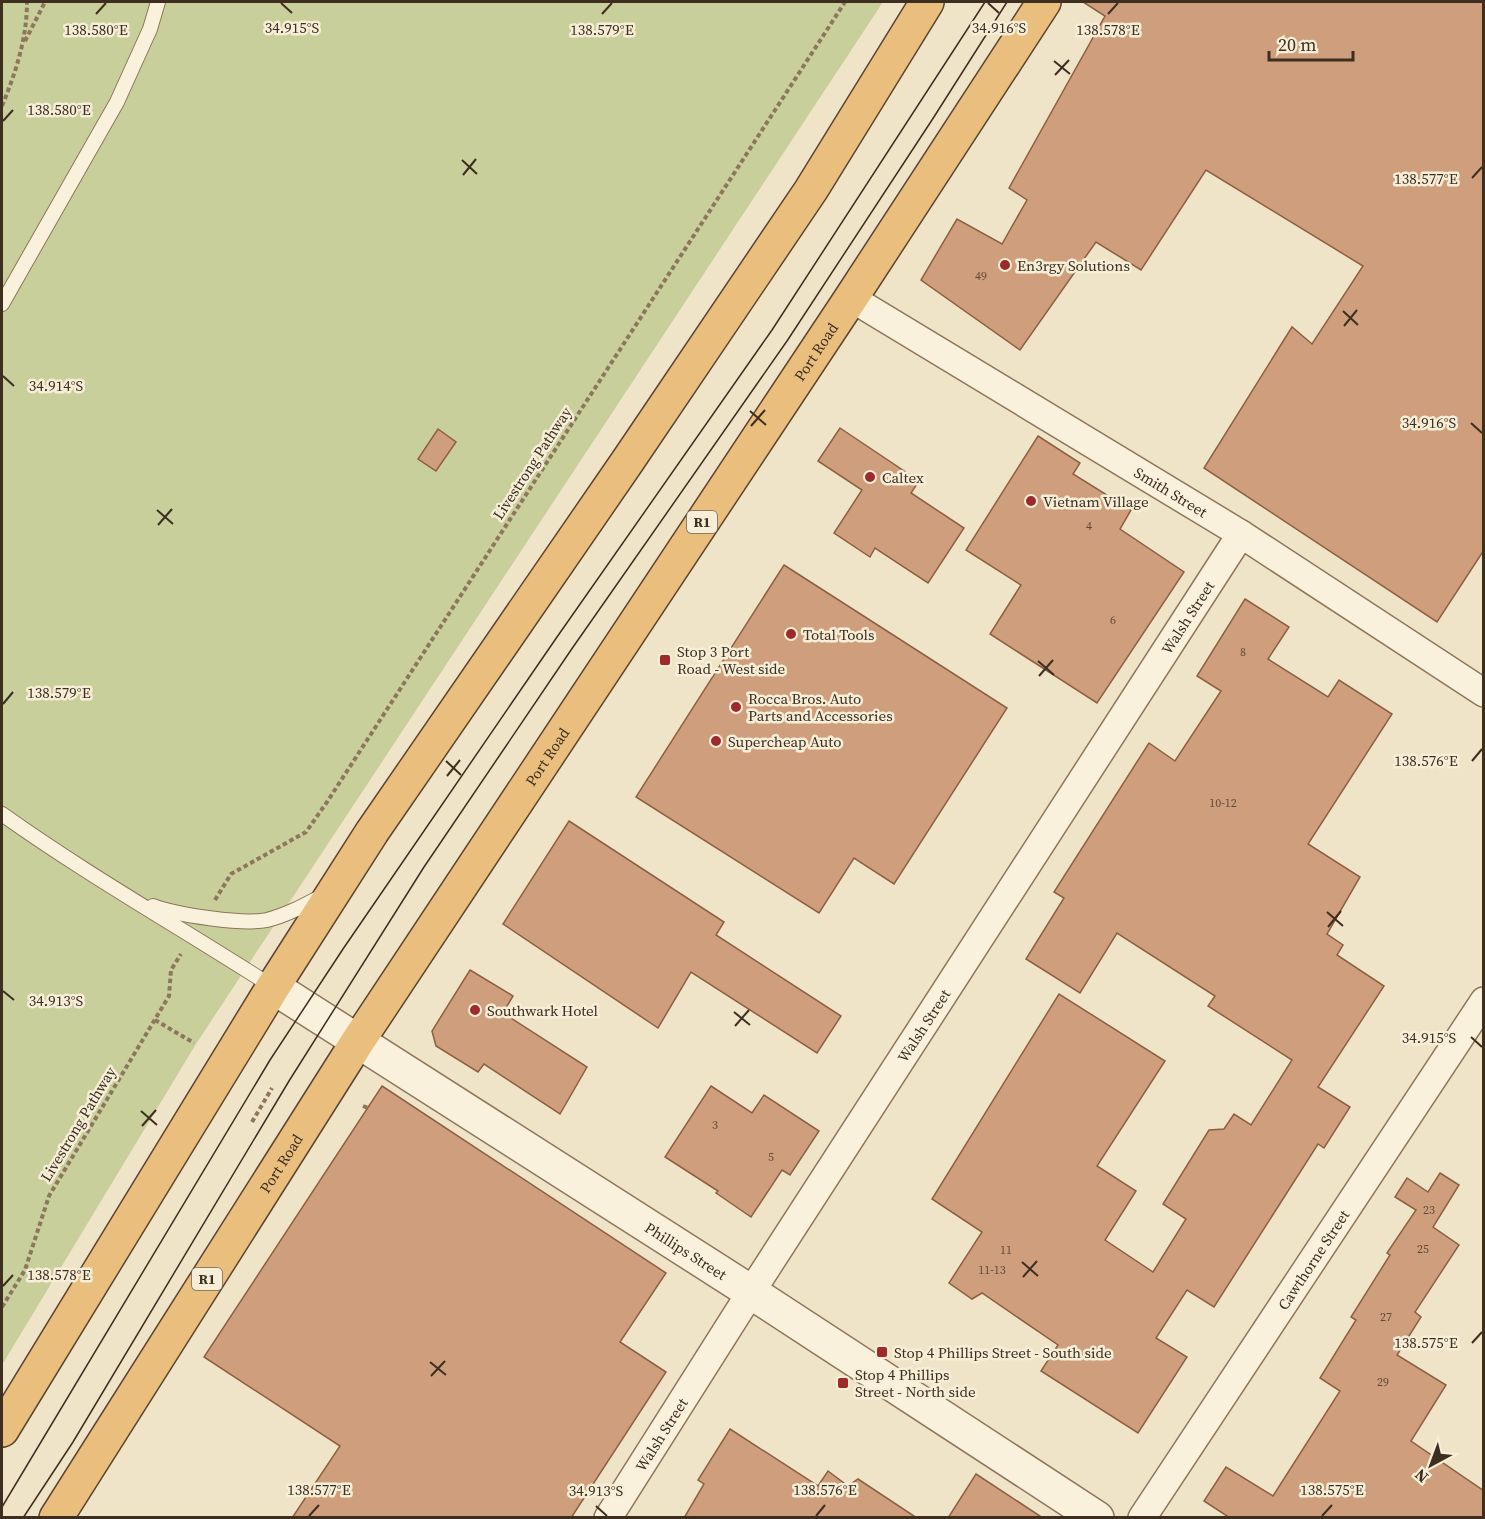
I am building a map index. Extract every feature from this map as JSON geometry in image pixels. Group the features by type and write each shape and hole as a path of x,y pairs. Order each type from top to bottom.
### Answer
{"highway":[{"path":"2,1430 273,987 378,822 614,482 811,190 927,2"},
{"name":"Port Road","path":"56,1518 358,1041 851,298 1044,2"}],"street":[{"name":"Smith Street","path":"851,298 1241,534 1484,693"},
{"name":"Walsh Street","path":"608,1518 751,1292 1241,534"},
{"name":"Phillips Street","path":"273,987 751,1292 1097,1518"},
{"name":"Cawthorne Street","path":"1142,1518 1484,1001"}],"lane":[{"path":"2,304 117,102 150,29 158,2"},
{"path":"2,814 111,886 193,935 273,987"},
{"path":"111,886 156,908 251,922 283,915 334,890"}],"path":[{"path":"24,44 27,2"},
{"path":"2,106 24,44 45,2"},
{"name":"Livestrong Pathway","path":"211,908 231,874 306,832 327,802 845,2"},
{"name":"Livestrong Pathway","path":"2,1307 26,1270 49,1196 169,996 171,970 179,958"},
{"path":"155,1020 194,1043"},
{"path":"252,1122 272,1088"},
{"path":"363,1106 368,1108"}],"green space":[{"path":"2,2 883,2 196,1044 2,1365"}],"building":[{"path":"1083,2 1484,2 1484,550 1437,622 1204,468 1292,327 1312,344 1363,266 1206,170 1141,270 1096,242 1020,350 921,280 957,219 1002,244 1027,200 1009,188 1105,16"},
{"path":"840,428 919,481 911,493 964,528 928,583 875,548 870,557 834,533 862,490 818,461"},
{"path":"438,429 456,442 436,471 418,459"},
{"path":"1038,436 1080,463 1073,474 1131,510 1120,529 1184,572 1097,703 990,634 1021,585 966,550"},
{"path":"784,565 1007,708 894,884 854,858 819,913 636,797"},
{"path":"1245,599 1289,627 1268,659 1328,697 1339,680 1392,714 1308,844 1360,877 1327,934 1343,945 1337,955 1384,986 1318,1087 1350,1107 1324,1148 1318,1144 1214,1307 1187,1290 1156,1338 1187,1357 1138,1433 1041,1371 1058,1345 982,1293 972,1299 949,1283 982,1232 932,1199 1059,994 1165,1061 1097,1166 1136,1191 1105,1240 1153,1272 1186,1219 1163,1204 1209,1130 1224,1129 1234,1114 1251,1125 1292,1060 1208,1006 1215,996 1117,933 1080,993 1026,959 1064,898 1054,892 1149,743 1175,761 1221,691 1197,676"},
{"path":"569,821 724,922 716,935 841,1016 817,1053 691,972 658,1028 503,924"},
{"path":"470,970 513,996 503,1013 587,1067 560,1114 484,1064 478,1072 436,1046 432,1031"},
{"path":"382,1086 666,1273 620,1342 666,1372 571,1518 292,1518 340,1446 204,1357"},
{"path":"711,1086 752,1113 764,1095 819,1131 790,1175 782,1170 751,1217 716,1193 718,1191 665,1157"},
{"path":"1440,1173 1459,1185 1433,1227 1459,1245 1415,1312 1421,1317 1397,1355 1446,1385 1411,1441 1484,1491 1484,1518 1230,1518 1204,1501 1226,1467 1273,1496 1340,1391 1320,1378 1356,1320 1351,1317 1390,1255 1387,1253 1416,1210 1395,1197 1407,1178 1428,1192"},
{"path":"730,1429 818,1486 828,1471 848,1486 858,1479 917,1518 684,1518 704,1484 698,1480"},
{"path":"976,1474 1043,1518 948,1518"}],"tram line":[{"path":"2,1507 270,1060 343,949 557,637 772,330 985,2"},
{"path":"23,1518 73,1442 289,1081 424,867 571,650 787,341 1007,2"}],"place":[{"name":"En3rgy Solutions","path":"1005,265"},
{"name":"Caltex","path":"870,477"},
{"name":"Vietnam Village","path":"1031,501"},
{"name":"Total Tools","path":"791,634"},
{"name":"Stop 3 Port Road - West side","path":"665,660"},
{"name":"Rocca Bros. Auto Parts and Accessories","path":"736,707"},
{"name":"Supercheap Auto","path":"716,741"},
{"name":"Southwark Hotel","path":"475,1010"},
{"name":"Stop 4 Phillips Street - South side","path":"882,1352"},
{"name":"Stop 4 Phillips Street - North side","path":"843,1383"}]}
